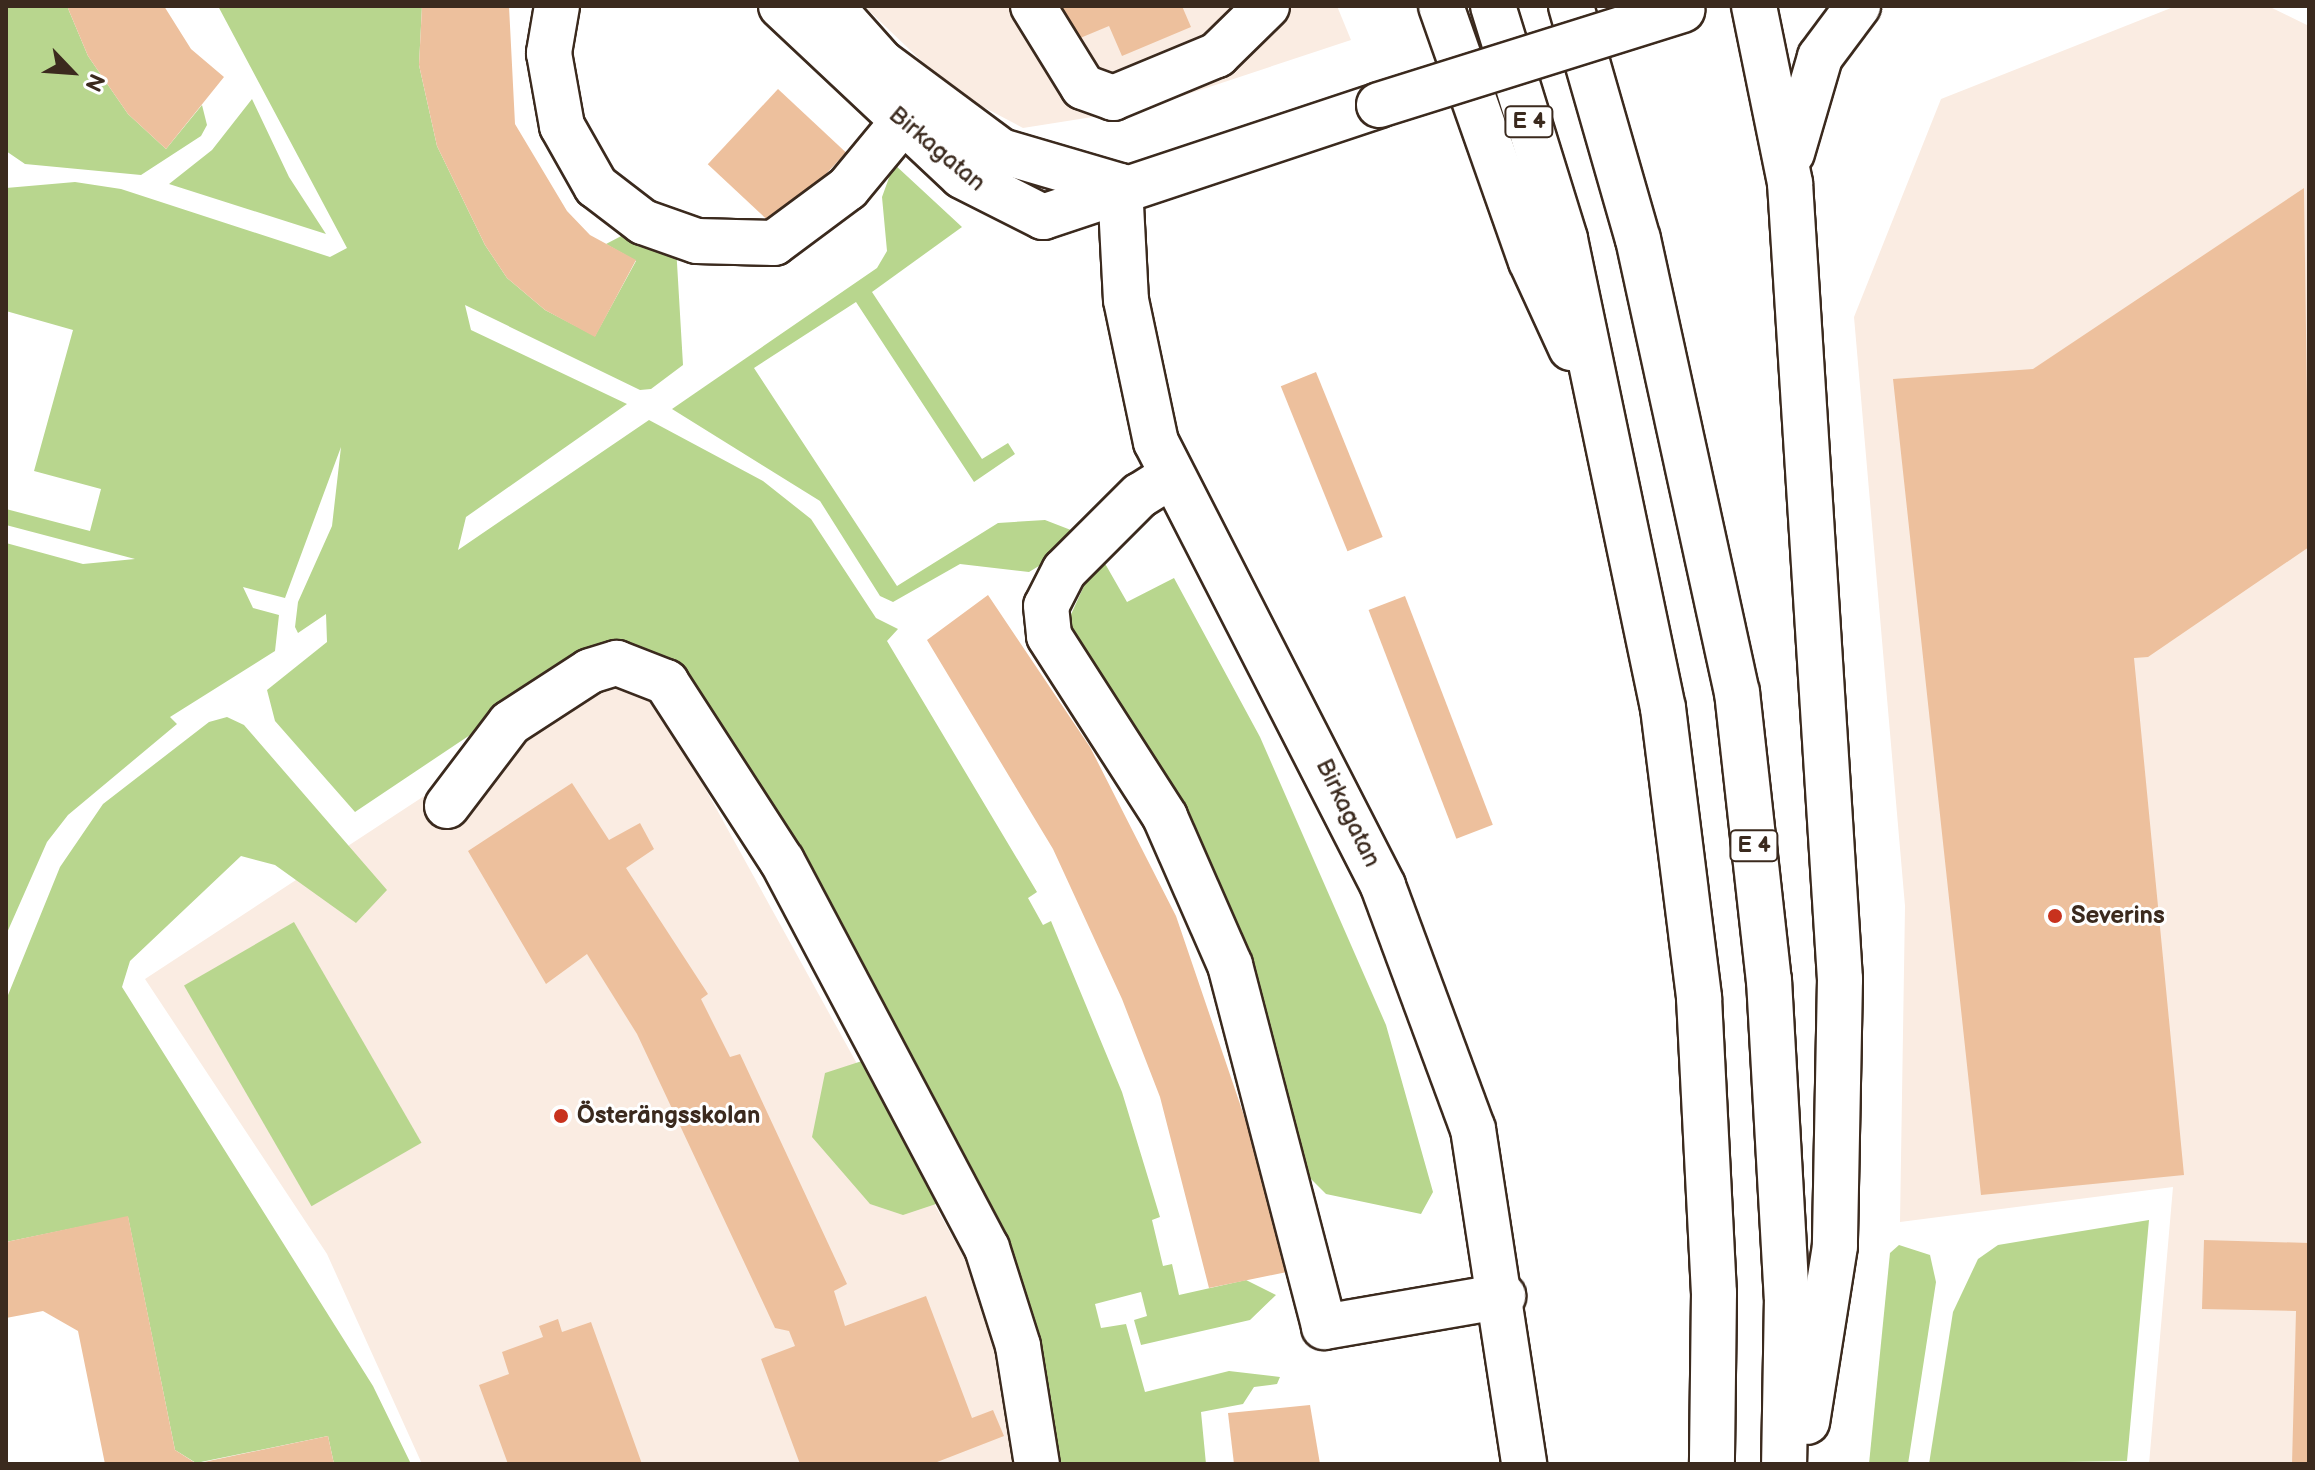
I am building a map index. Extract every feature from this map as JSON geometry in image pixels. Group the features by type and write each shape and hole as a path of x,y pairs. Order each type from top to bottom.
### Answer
{"main road":[{"path":"557,6 549,53 562,126 596,186 657,227 697,241 774,243 848,188 913,109"},
{"name":"Birkagatan","path":"781,6 913,109 1001,151 1120,186 1143,406 1171,476 1305,724 1383,886 1473,1129 1503,1296 1524,1464"},
{"name":"Birkagatan","path":"831,6 913,109"},
{"path":"1033,6 1083,87 1113,98 1217,55 1267,6"},
{"path":"1441,6 1531,261 1611,438"},
{"name":"E 4","path":"1493,6 1565,239 1611,438 1663,708 1699,998 1714,1293 1712,1464"},
{"name":"E 4","path":"1571,6 1638,239 1737,692 1769,980 1787,1297 1784,1464"},
{"path":"1754,6 1790,183 1840,979 1835,1246 1800,1464"},
{"path":"1790,183 1806,91 1820,57 1858,6"},
{"path":"1120,186 1689,8"},
{"path":"1171,476 1140,495 1064,571 1046,606 1049,636 1165,817 1230,965 1324,1327 1503,1296"},
{"path":"447,806 510,723 590,671 617,663 666,682 782,861 987,1248 1018,1346 1037,1464"}],"shaded area":[{"path":"864,6 1337,6 1351,40 1143,109 1023,128 953,91"},
{"path":"2176,6 2268,6 2309,26 2309,1464 2149,1464 2173,1187 1900,1222 1905,906 1854,317 1941,99"},
{"name":"Österängsskolan","path":"613,682 652,692 1038,1392 1048,1464 422,1464 327,1254 145,979 560,707"}],"green space":[{"path":"6,6 67,6 88,56 128,114 166,149 202,105 207,125 201,136 141,175 25,164 6,151"},
{"path":"218,6 422,6 419,65 437,146 485,245 507,278 545,310 595,336 636,261 606,244 627,233 676,246 683,365 651,389 640,390 465,305 471,330 627,404 466,517 458,550 649,420 763,481 811,519 876,618 898,629 887,641 1037,892 1028,898 1043,925 1051,921 1122,1092 1160,1217 1152,1220 1163,1266 1172,1264 1179,1295 1246,1280 1276,1295 1250,1320 1141,1345 1134,1320 1147,1316 1141,1292 1095,1304 1101,1328 1126,1324 1145,1392 1229,1371 1280,1377 1277,1384 1254,1387 1243,1404 1201,1412 1206,1464 1048,1464 969,1193 903,1215 870,1204 812,1137 825,1073 899,1049 700,702 573,666 355,812 275,721 267,690 327,642 326,614 298,633 295,627 298,602 332,526 341,447 285,598 243,587 253,608 279,615 275,651 170,717 177,724 68,815 47,842 6,935 6,543 83,564 135,559 6,525 6,509 90,531 101,489 34,471 73,330 6,311 6,188 75,182 121,189 330,257 347,248"},
{"path":"252,99 289,177 326,234 169,184 212,150"},
{"path":"894,164 962,227 872,292 982,459 1008,443 1015,454 974,482 856,302 754,368 897,586 998,523 1045,520 1076,532 1062,552 1029,572 960,564 893,602 880,596 820,501 672,409 877,268 887,251 882,197"},
{"path":"1099,553 1127,602 1174,578 1260,737 1386,1025 1433,1192 1421,1214 1326,1194 1308,1176 1248,980 1078,657 1068,621"},
{"path":"227,717 244,725 387,890 356,923 275,865 241,856 130,961 122,987 373,1386 411,1464 334,1464 328,1436 196,1463 175,1450 128,1217 6,1242 6,1000 60,867 103,804 209,722"},
{"path":"294,922 422,1143 312,1206 184,986"},
{"path":"2149,1220 2127,1461 1929,1464 1953,1312 1978,1259 1998,1245"},
{"path":"1899,1245 1930,1255 1936,1282 1908,1464 1869,1464 1890,1253"}],"building":[{"path":"67,6 164,6 191,49 224,77 166,149 128,114 88,56"},
{"path":"422,6 509,6 515,124 567,211 590,235 636,260 595,337 545,310 507,278 485,245 437,146 419,65"},
{"path":"1058,6 1182,6 1191,27 1122,56 1109,26 1073,41"},
{"path":"778,89 846,152 776,228 708,164"},
{"name":"Severins","path":"2304,188 2309,547 2148,657 2134,658 2184,1175 1981,1195 1893,379 2033,369"},
{"path":"1316,372 1383,537 1347,551 1281,386"},
{"path":"988,595 1090,747 1176,916 1255,1148 1287,1272 1209,1288 1160,1097 1122,999 1053,849 927,640"},
{"path":"1405,596 1493,825 1456,839 1369,610"},
{"path":"572,783 609,840 640,823 654,849 626,868 708,994 701,999 730,1057 740,1054 847,1284 834,1291 845,1326 926,1296 972,1418 993,1410 1004,1436 932,1464 800,1464 761,1359 795,1346 789,1331 775,1328 637,1034 587,954 546,984 468,851"},
{"path":"128,1216 175,1450 197,1464 105,1464 78,1331 43,1311 6,1318 6,1242"},
{"path":"2204,1240 2309,1243 2309,1464 2292,1464 2296,1311 2202,1309"},
{"path":"558,1319 562,1332 591,1322 642,1464 508,1464 479,1385 509,1374 502,1352 543,1337 539,1326"},
{"path":"1310,1405 1320,1464 1234,1464 1228,1413"},
{"path":"328,1436 334,1464 199,1464 199,1463"}],"place":[{"name":"Severins","path":"2055,916"},
{"name":"Österängsskolan","path":"561,1116"}]}
